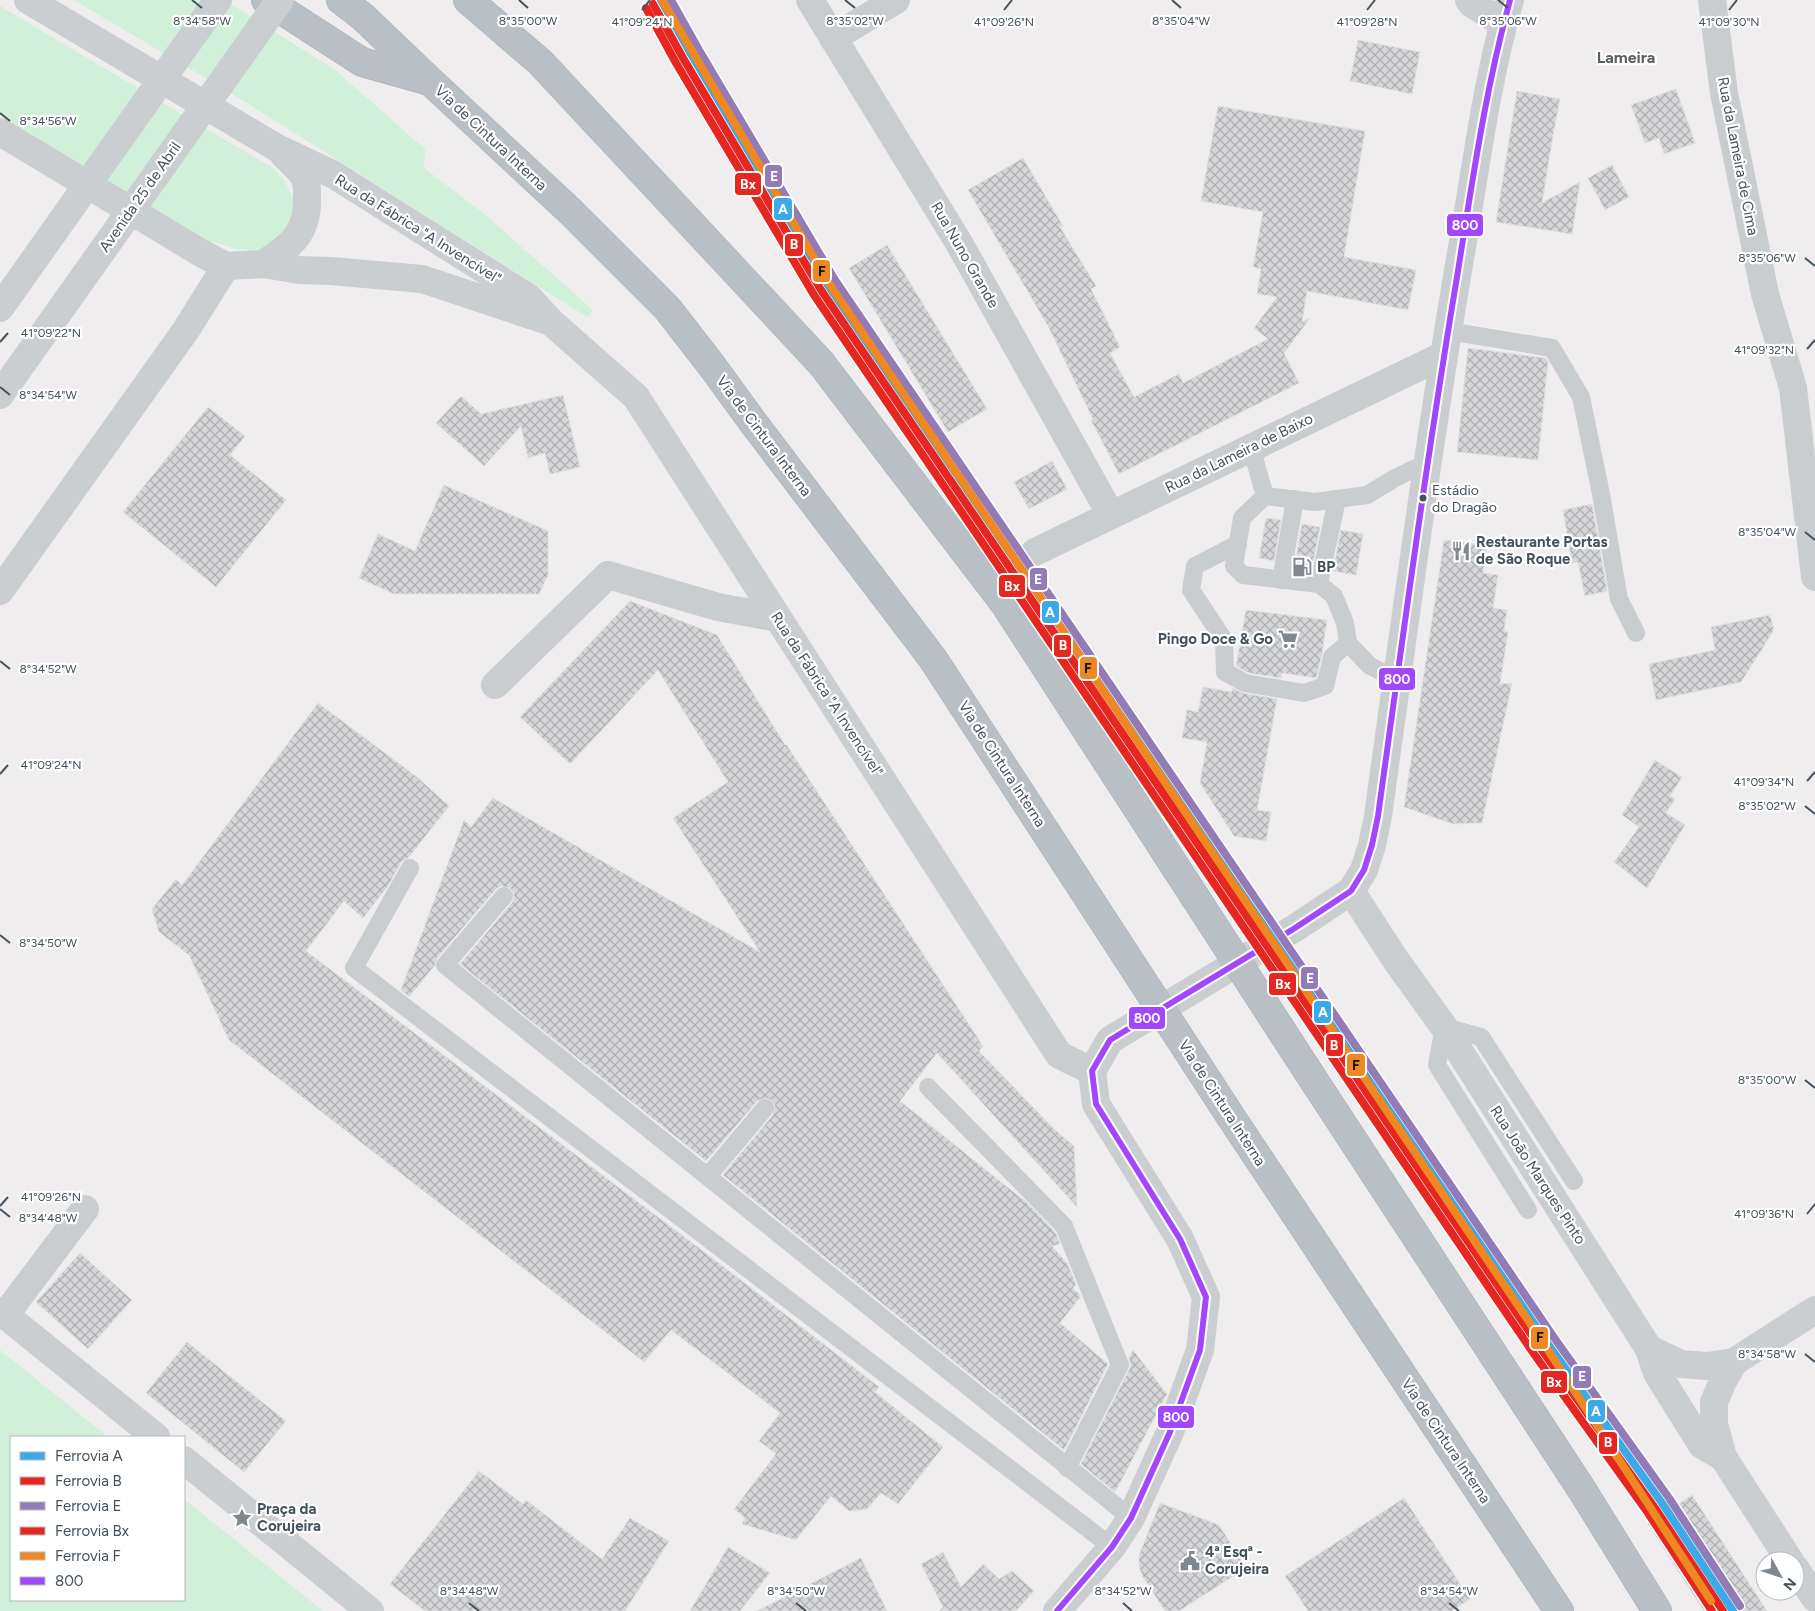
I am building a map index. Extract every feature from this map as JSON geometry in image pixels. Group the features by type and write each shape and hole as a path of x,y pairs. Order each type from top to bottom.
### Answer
{"highway":[{"path":"266,0 362,62 430,81"},
{"name":"Via de Cintura Interna","path":"341,0 363,17 572,212 667,308 933,658 1226,1109 1560,1611"},
{"path":"468,0 540,62 821,363 1005,604 1582,1490 1657,1611"}],"main road":[{"name":"Rua da Fábrica \"A Invencível\"","path":"28,0 277,148 334,176 528,297 551,322 636,397 1058,1056 1092,1071"},
{"path":"0,308 218,0"},
{"name":"Avenida 25 de Abril","path":"0,395 280,0"},
{"path":"1057,1611 1112,1547 1131,1518 1170,1432 1200,1350 1206,1297 1180,1240 1096,1104 1092,1071 1110,1040 1295,928 1351,891 1364,870 1372,845 1378,816 1446,343 1490,88 1507,11 1472,4 1469,0"},
{"path":"0,132 201,253 226,266 186,330 0,591"},
{"name":"Rua da Fábrica \"A Invencível\"","path":"263,264 288,248 297,237 305,222 307,206 308,188 303,175 277,148"},
{"name":"Rua da Fábrica \"A Invencível\"","path":"226,266 263,264 299,270 422,279 551,322"},
{"name":"Rua João Marques Pinto","path":"1351,891 1395,959 1444,1027 1649,1348 1657,1373 1702,1445 1723,1457"},
{"path":"1649,1348 1681,1364 1707,1366 1734,1362 1815,1310"},
{"path":"2,1313 155,1436"},
{"path":"1734,1362 1714,1402 1714,1424 1723,1457 1784,1551"},
{"path":"185,1461 370,1611"},
{"path":"1805,1583 1815,1598"}],"street":[{"name":"Rua Nuno Grande","path":"810,0 959,243 1110,515"},
{"path":"833,38 896,0"},
{"name":"Rua da Lameira de Cima","path":"1712,0 1724,93 1763,285 1793,388 1815,577"},
{"name":"Rua da Lameira de Baixo","path":"1035,552 1251,447 1446,343"},
{"path":"495,685 608,575 718,607 778,618"},
{"path":"2,1313 85,1209"}],"lane":[{"path":"1446,343 1552,348 1581,397 1601,494 1619,599 1636,633"},
{"path":"1251,447 1265,496"},
{"path":"1265,496 1315,502 1367,495 1395,478 1428,462"},
{"path":"1265,496 1242,518 1234,566 1243,575 1319,584 1334,596 1345,623 1348,643 1370,666 1397,678"},
{"path":"1281,580 1295,500"},
{"path":"1319,584 1337,500"},
{"path":"1238,544 1195,566 1191,590 1224,640 1226,672 1245,683 1304,693 1325,686 1332,656 1348,643"},
{"path":"410,868 354,968 1112,1547"},
{"path":"504,896 445,965 1131,1518"},
{"path":"1528,1210 1437,1065 1444,1027 1481,1038 1574,1180"},
{"path":"928,1087 1064,1226 1120,1365 1068,1468"},
{"path":"708,1176 765,1108"}],"green space":[{"path":"74,0 225,0 335,70 425,149 424,168 482,212 593,310 587,317 234,95"},
{"path":"0,6 274,169 286,183 293,200 293,214 288,228 267,249 237,249 198,238 0,115"},
{"path":"0,1350 107,1436 10,1436 10,1601 185,1601 185,1500 323,1611 0,1611"}],"building":[{"path":"1358,40 1420,52 1412,94 1350,81"},
{"path":"1676,89 1695,143 1664,154 1659,138 1645,143 1631,105"},
{"path":"1517,91 1560,99 1542,203 1580,182 1572,234 1496,222"},
{"path":"1218,106 1365,131 1344,257 1416,270 1408,310 1307,291 1302,322 1310,318 1284,353 1299,383 1119,474 1091,420 1093,419 1048,326 968,190 1023,158 1063,226 1060,227 1096,286 1091,289 1120,347 1110,353 1134,397 1179,374 1183,383 1268,339 1254,328 1277,297 1257,294 1261,269 1253,267 1263,212 1201,201"},
{"path":"1612,165 1629,197 1605,210 1588,178"},
{"path":"887,245 987,409 948,432 849,268"},
{"path":"1468,348 1545,358 1548,362 1538,460 1457,452"},
{"path":"563,395 580,467 550,474 545,453 528,458 521,426 484,466 436,423 461,396 481,414"},
{"path":"208,407 245,436 230,455 286,500 216,587 123,512"},
{"path":"1052,461 1067,489 1029,509 1014,482"},
{"path":"444,485 548,531 548,575 539,594 394,594 359,578 378,534 415,551"},
{"path":"1592,504 1607,591 1585,596 1578,562 1572,563 1563,510"},
{"path":"1266,518 1281,520 1274,561 1259,558"},
{"path":"1302,524 1320,527 1312,567 1295,564"},
{"path":"1341,530 1363,534 1356,575 1333,571"},
{"path":"1444,540 1487,546 1483,573 1498,575 1493,608 1507,610 1504,631 1508,632 1500,684 1512,683 1482,823 1453,824 1404,807"},
{"path":"630,601 717,635 785,745 983,1046 979,1051 1053,1128 1074,1146 1077,1207 937,1053 900,1101 1026,1202 1055,1232 1060,1244 1052,1246 1067,1263 1076,1284 1073,1288 1081,1296 1060,1323 1108,1364 1064,1450 723,1175 773,1115 775,1105 771,1100 766,1098 757,1101 706,1161 460,964 512,903 514,893 510,888 501,886 496,889 437,958 435,965 409,997 401,990 464,820 471,827 493,798 760,952 673,818 728,782 658,670 570,764 520,717"},
{"path":"1246,610 1327,620 1316,678 1282,673 1281,678 1249,673 1236,666"},
{"path":"1770,615 1774,630 1741,682 1656,700 1649,664 1715,650 1711,627"},
{"path":"1203,687 1232,692 1232,688 1243,693 1277,699 1257,810 1271,812 1266,841 1234,836 1200,783 1207,742 1182,738 1187,710 1198,712"},
{"path":"318,703 417,777 449,806 409,857 401,862 388,886 363,918 344,901 306,951 720,1264 879,1387 875,1392 943,1447 898,1504 881,1493 867,1509 849,1511 831,1496 796,1540 742,1524 745,1518 734,1509 776,1454 759,1441 780,1413 671,1330 644,1362 229,1040 189,955 159,932 152,909 176,879 182,885"},
{"path":"1655,760 1682,777 1670,796 1675,799 1666,813 1685,825 1647,888 1614,862 1639,827 1622,815"},
{"path":"80,1253 132,1300 88,1349 36,1302"},
{"path":"187,1342 286,1421 244,1472 146,1393"},
{"path":"1133,1350 1167,1394 1115,1492 1081,1464 1129,1370 1131,1365 1129,1358"},
{"path":"479,1471 523,1504 526,1500 602,1559 630,1518 669,1541 625,1611 425,1611 390,1584"},
{"path":"1692,1495 1755,1592 1755,1601 1761,1601 1767,1611 1704,1611 1648,1524"},
{"path":"1404,1498 1470,1599 1452,1611 1308,1611 1285,1576"},
{"name":"4ª Esqª - Corujeira","path":"1160,1503 1219,1525 1246,1568 1179,1611 1165,1611 1143,1577 1139,1567 1139,1555"},
{"path":"728,1547 770,1573 740,1611 690,1611"},
{"path":"943,1552 961,1587 983,1564 999,1579 1012,1571 1034,1591 1016,1611 939,1611 943,1607 921,1564"},
{"path":"861,1558 887,1611 757,1611"}],"rail line":[{"name":"A","path":"661,0 828,285 1548,1344 1662,1503 1733,1611"},
{"name":"F","path":"662,0 830,285 1546,1347 1711,1601"},
{"name":"E","path":"671,0 835,280 1555,1339 1669,1498 1740,1606"},
{"name":"B","path":"653,4 821,290 1541,1349 1655,1508 1723,1611"},
{"name":"Bx","path":"646,8 676,63 814,295 1534,1354 1648,1513 1712,1611"}],"transit line":[{"name":"800","path":"1057,1611 1112,1547 1131,1518 1170,1432 1200,1350 1206,1297 1180,1239 1096,1104 1092,1071 1110,1040 1295,928 1351,891 1364,870 1378,816 1425,479 1474,172 1493,69 1510,0"}],"place":[{"name":"Estádio do Dragão","path":"1423,498"},
{"name":"Restaurante Portas de São Roque","path":"1461,551"},
{"name":"BP","path":"1302,567"},
{"name":"Pingo Doce & Go","path":"1288,639"},
{"name":"Praça da Corujeira","path":"242,1518"},
{"name":"4ª Esqª - Corujeira","path":"1190,1561"}],"district":[{"name":"Lameira","path":"1626,57"}]}
